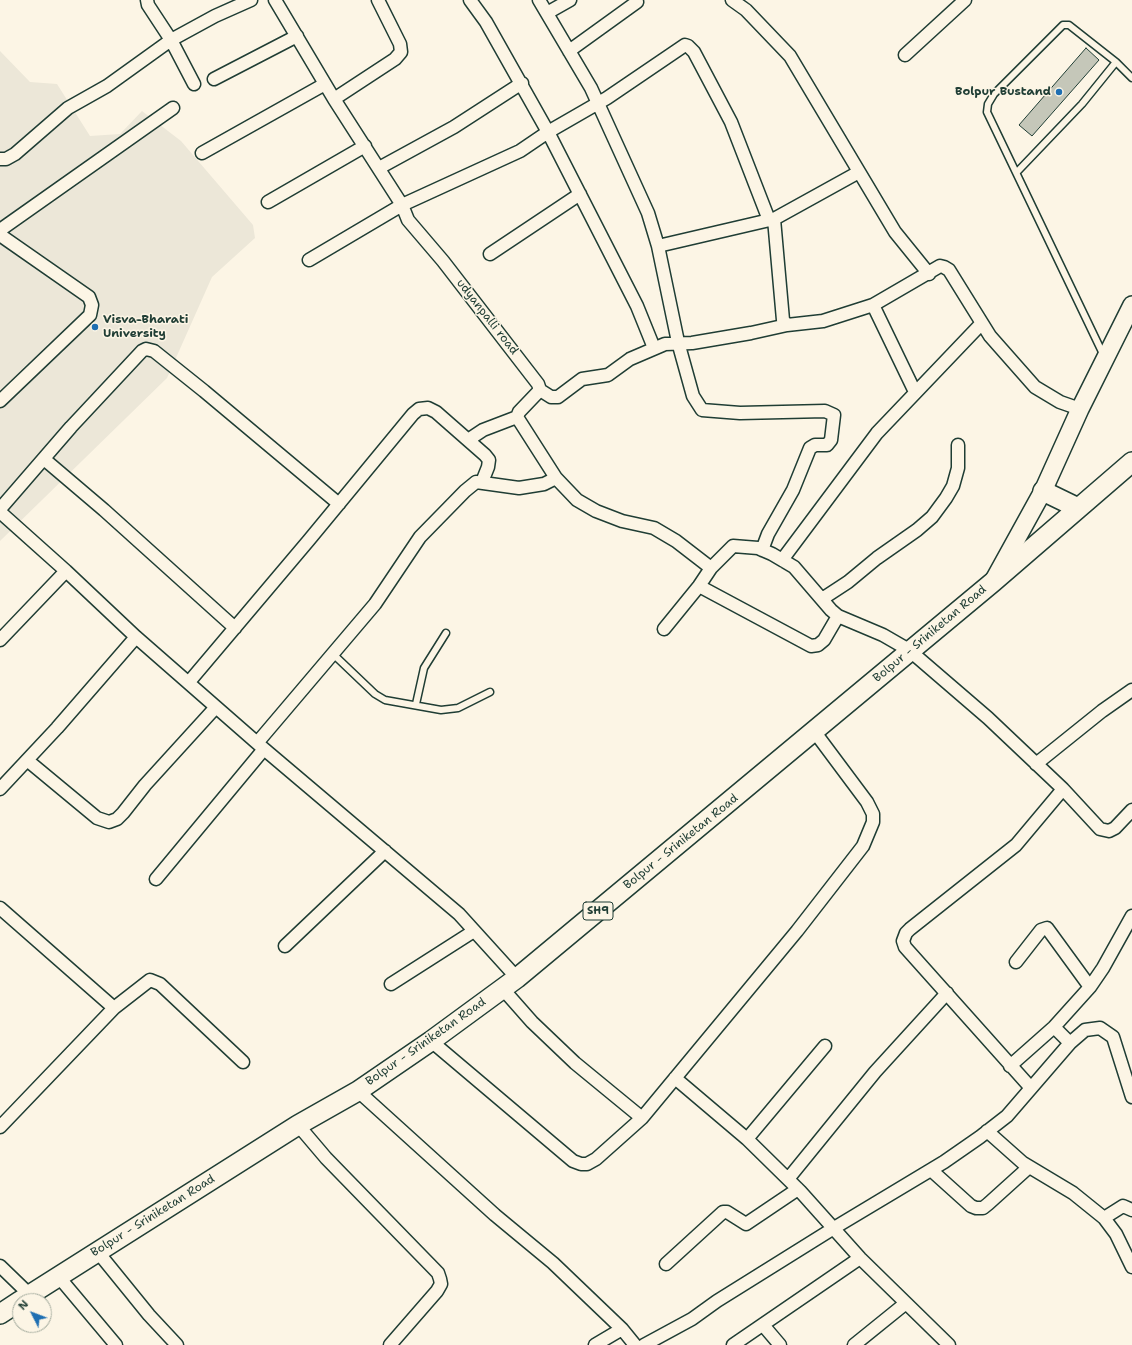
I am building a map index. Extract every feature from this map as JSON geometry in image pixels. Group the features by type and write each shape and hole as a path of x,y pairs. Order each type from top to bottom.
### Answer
{"main road":[{"name":"Bolpur - Sriniketan Road","path":"32,1293 298,1125 358,1090 431,1041 509,983 814,731 909,650 993,582 1132,462"},
{"path":"1043,491 1078,508"},
{"name":"Bolpur - Sriniketan Road","path":"0,1314 12,1306"}],"street":[{"path":"147,0 148,5 171,40 194,84"},
{"path":"0,159 6,160 15,154 68,108 107,86 171,40 215,16 251,0"},
{"name":"udyanpalli road","path":"275,0 334,99 402,205 408,220 466,290 538,384 540,390"},
{"path":"334,99 395,59 401,52 400,44 378,0"},
{"path":"470,0 486,22 522,83 548,132 638,306 654,348"},
{"path":"539,0 591,88 648,213 658,246 678,342 693,396 702,410 740,413 825,411 834,415 831,440 827,445 810,448 793,490 768,534 762,550"},
{"path":"547,14 570,0"},
{"path":"732,0 746,10 790,56 895,232 929,274"},
{"path":"905,55 965,0"},
{"path":"569,51 637,2"},
{"path":"214,79 297,36"},
{"path":"309,260 402,205 520,151 548,132 598,103 681,46 688,46 694,52 731,122 771,219 783,320 787,324"},
{"path":"379,168 454,127 522,83"},
{"path":"202,153 325,84"},
{"path":"0,230 174,108"},
{"path":"268,202 365,146"},
{"path":"658,246 771,219 858,172"},
{"path":"490,254 580,194"},
{"path":"0,235 89,297 92,305 90,315 0,401"},
{"path":"711,568 676,541 654,528 622,521 596,511 577,500 556,478 517,417 518,412 540,390 551,397 558,397 582,379 608,375 630,359 654,348 678,342 692,343 751,333 787,324 823,321 873,306 929,274 940,266 949,270 990,336 1035,387 1060,402 1080,409"},
{"path":"993,582 1043,491 1080,409 1132,305"},
{"path":"873,306 915,392"},
{"path":"782,560 854,461 877,433 982,323"},
{"path":"339,504 204,391 154,351 146,349 131,363 0,510 136,637 261,746 459,914 474,930 543,1032 576,1063 642,1118"},
{"path":"189,682 339,504 412,414 419,409 428,408 436,412 489,460 482,482"},
{"path":"468,440 483,430 517,417"},
{"path":"822,599 848,582 877,558 917,530 932,517 953,486 958,468 958,445"},
{"path":"44,459 104,510 235,628"},
{"path":"156,879 332,653 375,604 420,537 465,491 476,482 519,488 544,484 556,478"},
{"path":"664,629 699,586 711,568 733,546 742,546 762,550 794,568 804,577 838,616 883,635 909,650 988,718 1063,789 1104,831 1109,831 1115,828 1132,810"},
{"path":"0,640 66,570"},
{"path":"699,586 811,646 824,640 838,616"},
{"path":"0,789 136,637"},
{"path":"1036,764 1102,711 1132,690"},
{"path":"27,760 97,818 109,822 117,819 123,813 145,785 216,707"},
{"path":"431,1041 573,1161 581,1164 587,1164 596,1159 642,1118 797,931 863,846 873,822 873,814 867,802 814,731"},
{"path":"1031,1088 905,947 903,941 906,933 1016,845 1063,789"},
{"path":"285,946 385,851"},
{"path":"0,908 114,1008"},
{"path":"1010,1066 1054,1027 1090,987 1104,968 1132,916"},
{"path":"1016,962 1041,930 1047,928 1090,987"},
{"path":"391,984 474,930"},
{"path":"0,1127 114,1008 150,980 160,984 243,1062"},
{"path":"788,1179 875,1072 947,993"},
{"path":"1054,1027 1070,1043"},
{"path":"595,1345 632,1339 687,1322 834,1228 931,1170 1007,1116 1070,1043 1078,1035 1091,1028 1100,1028 1113,1037 1117,1045 1132,1097"},
{"path":"747,1139 825,1046"},
{"path":"675,1078 747,1139 798,1188 860,1258 949,1345"},
{"path":"358,1090 495,1215 553,1263 632,1339"},
{"path":"298,1125 326,1158 438,1273 441,1284 438,1291 390,1345"},
{"path":"987,1131 1029,1167 1073,1193 1104,1218 1116,1234 1132,1267"},
{"path":"931,1170 971,1206 983,1208 1029,1167"},
{"path":"666,1264 722,1212 727,1212 746,1224 798,1188"},
{"path":"1104,1218 1121,1207 1128,1207 1132,1210"},
{"path":"98,1251 149,1315 177,1345"},
{"path":"733,1345 860,1258"},
{"path":"0,1266 19,1293"},
{"path":"58,1276 116,1345"},
{"path":"854,1345 906,1303"},
{"path":"763,1325 780,1345"}],"lane":[{"path":"1105,357 987,112 988,104 994,94 1063,25 1069,25 1116,62 1132,78"},
{"path":"1017,172 1082,104 1116,62"},
{"path":"416,704 424,668 446,633"},
{"path":"332,653 375,694 386,700 416,704 441,710 458,708 490,692"}],"shaded area":[{"name":"Visva-Bharati University","path":"0,51 30,82 57,84 90,136 120,134 142,111 181,141 253,225 255,238 212,277 167,378 0,541"}],"building":[{"name":"Bolpur Bustand","path":"1086,48 1099,60 1032,136 1019,125"}],"place":[{"name":"Bolpur Bustand","path":"1059,92"},
{"name":"Visva-Bharati University","path":"95,327"}]}
